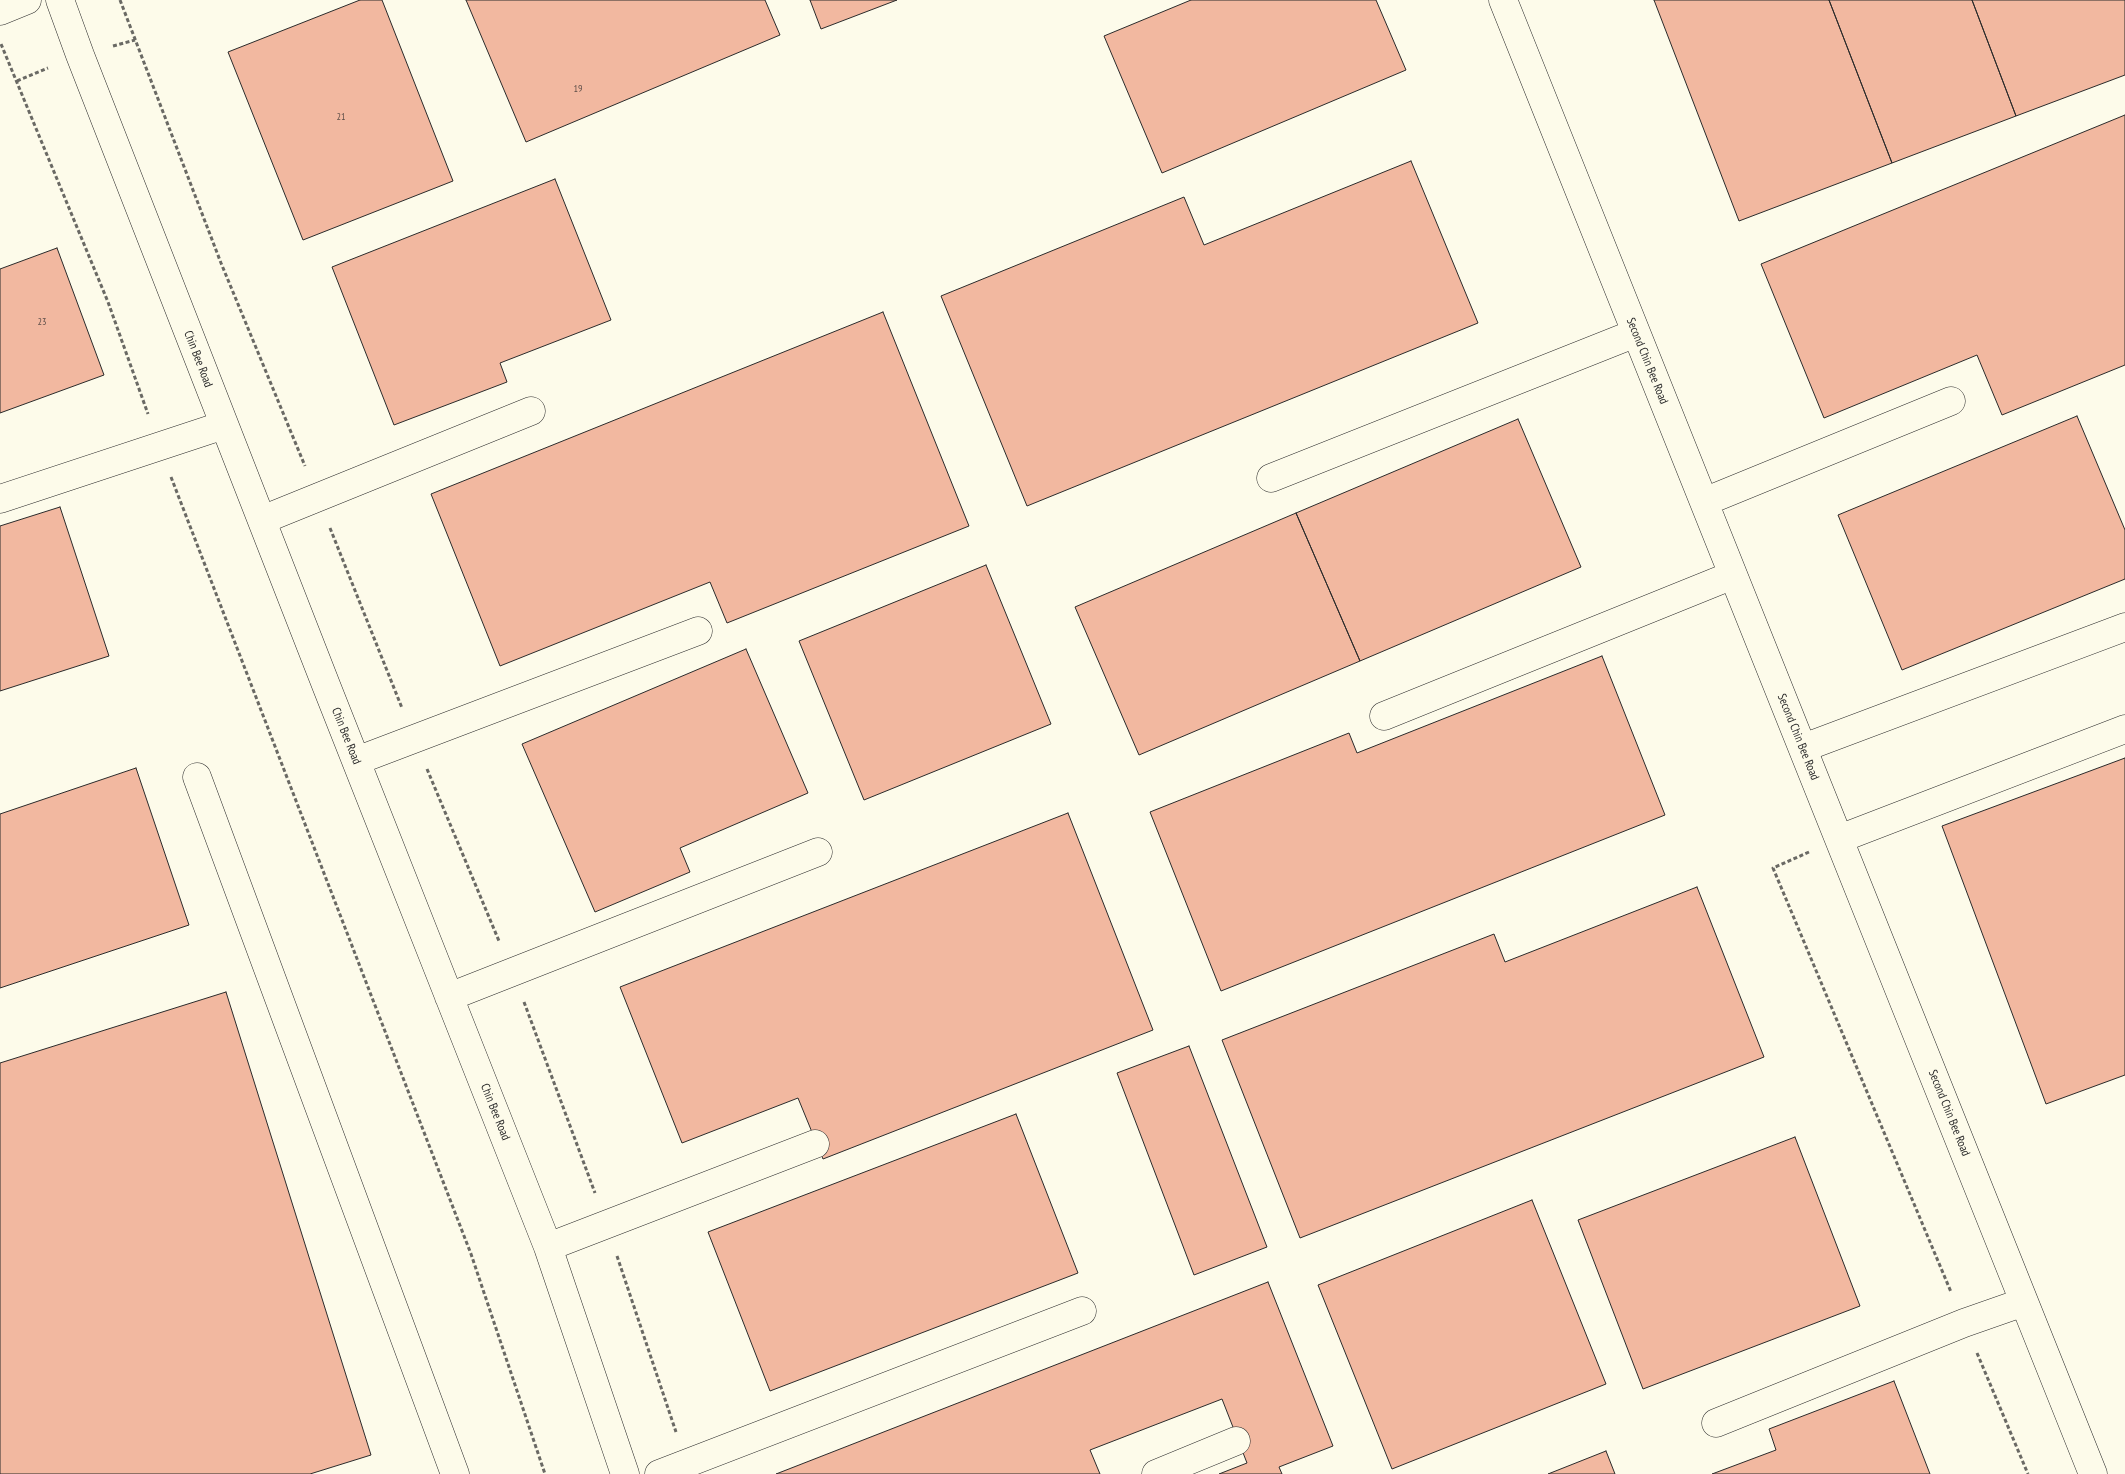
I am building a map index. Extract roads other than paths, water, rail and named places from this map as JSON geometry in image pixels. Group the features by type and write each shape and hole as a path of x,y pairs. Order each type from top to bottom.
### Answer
{"street":[{"path":"0,10 27,0"},
{"name":"Chin Bee Road","path":"60,0 224,425 548,1247 624,1474"},
{"name":"Second Chin Bee Road","path":"1503,0 2093,1474"},
{"path":"1271,478 1636,333"},
{"path":"1704,502 1951,401"},
{"path":"262,520 531,411"},
{"path":"0,499 224,425"},
{"path":"1384,716 1733,575"},
{"path":"1803,748 2125,627"},
{"path":"356,761 698,631"},
{"path":"1839,839 2125,729"},
{"path":"197,777 455,1474"},
{"path":"449,997 818,852"},
{"path":"548,1247 815,1144"},
{"path":"1716,1423 1964,1323 2024,1302"},
{"path":"659,1474 1082,1311"},
{"path":"1156,1474 1236,1441"}]}
